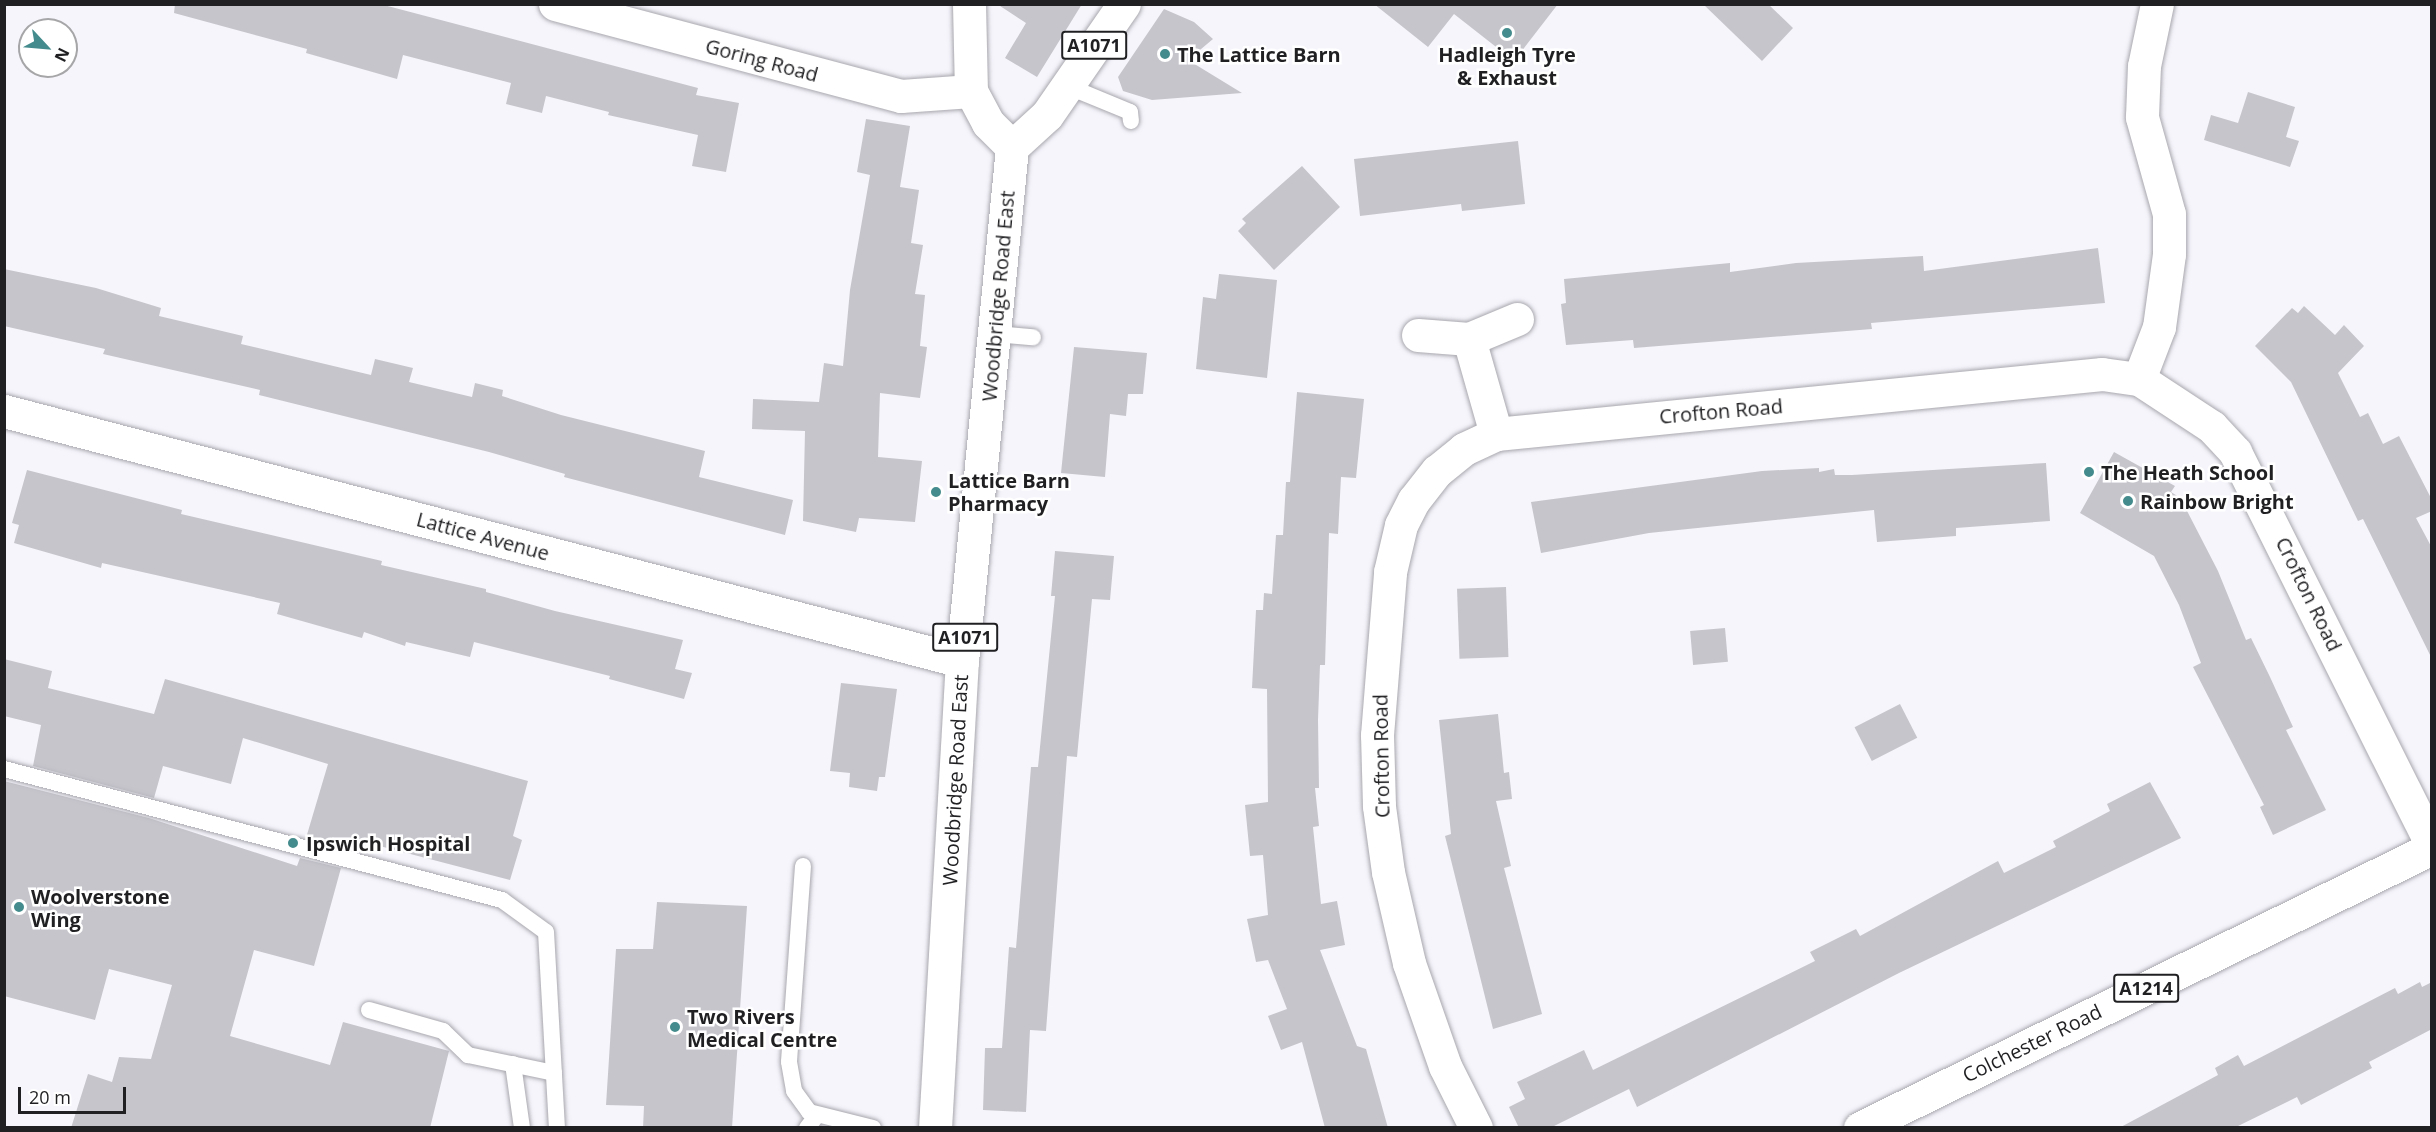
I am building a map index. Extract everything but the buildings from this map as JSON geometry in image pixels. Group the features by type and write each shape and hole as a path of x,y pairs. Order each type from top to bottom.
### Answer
{"street":[{"name":"Goring Road","path":"555,4 901,96 971,91"},
{"path":"969,4 971,91 988,123 1012,147"},
{"name":"A1071","path":"1012,147 1047,115 1124,4"},
{"path":"2139,379 2159,327 2169,254 2167,205 2142,117 2144,66 2157,4"},
{"name":"Woodbridge Road East","path":"935,1128 962,661 1012,147"},
{"path":"1418,335 1469,339 1517,319"},
{"path":"1469,339 1496,434"},
{"name":"Crofton Road","path":"1476,1128 1445,1066 1409,963 1388,872 1379,806 1377,735 1390,572 1401,525 1414,500 1437,471 1464,449 1496,434 2102,374 2139,379 2205,422 2235,452 2432,847"},
{"name":"Lattice Avenue","path":"4,411 962,661"},
{"name":"Colchester Road","path":"1860,1128 2432,847"}],"lane":[{"path":"1067,86 1130,112 1131,122"},
{"path":"995,334 1033,337"},
{"path":"4,769 502,900 546,932 557,1128"},
{"path":"803,866 789,1065 794,1091 809,1112 812,1121 873,1128"},
{"path":"369,1010 443,1030 468,1055 554,1073"},
{"path":"513,1064 522,1128"}],"place":[{"name":"Hadleigh Tyre & Exhaust","path":"1507,33"},
{"name":"The Lattice Barn","path":"1165,54"},
{"name":"The Heath School","path":"2089,472"},
{"name":"Lattice Barn Pharmacy","path":"936,492"},
{"name":"Rainbow Bright","path":"2128,501"},
{"name":"Ipswich Hospital","path":"293,843"},
{"name":"Woolverstone Wing","path":"19,907"},
{"name":"Two Rivers Medical Centre","path":"675,1027"}]}
